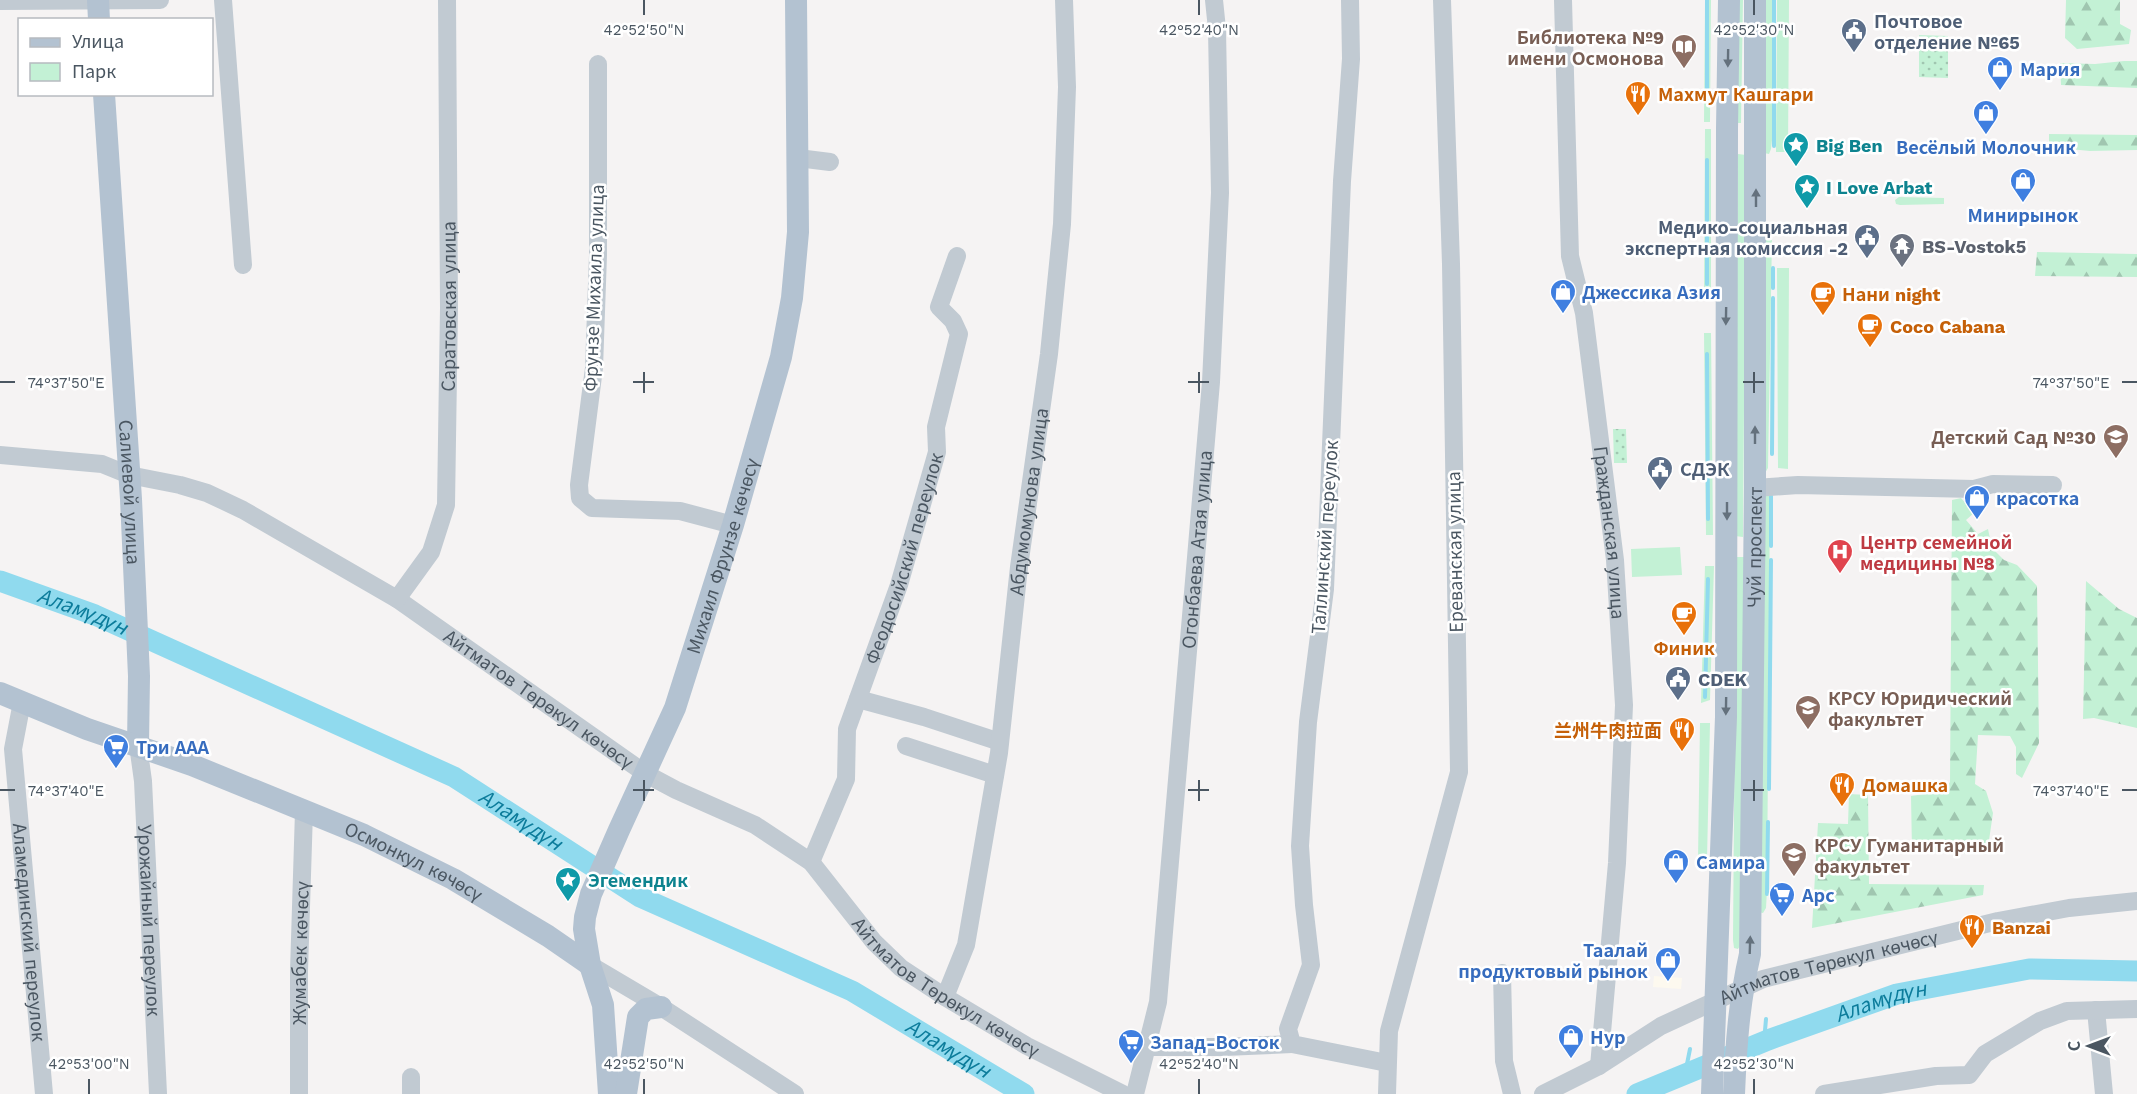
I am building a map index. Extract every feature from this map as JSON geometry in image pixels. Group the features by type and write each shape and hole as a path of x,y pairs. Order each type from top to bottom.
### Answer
{"main road":[{"name":"Михаил Фрунзе көчөсү","path":"609,1094 603,1005 590,965 584,929 591,894 675,708 733,525 781,357 792,298 798,232 796,0"},
{"name":"Чуй проспект","path":"1712,1094 1726,694 1729,0"},
{"name":"Чуй проспект","path":"1734,1094 1737,1023 1750,954 1755,488 1755,0"},
{"name":"Салиевой улица","path":"104,96 129,475 139,676 138,746"},
{"path":"1727,139 1755,139"},
{"name":"Осмонкул көчөсү","path":"0,693 87,729 138,746 364,835 453,879 548,936 590,965"},
{"path":"626,1094 638,1017 646,1009 661,1007"}],"street":[{"path":"0,1 98,7 160,0"},
{"path":"223,0 243,265"},
{"name":"Саратовская улица","path":"397,598 431,552 446,505 449,308 447,0"},
{"name":"Абдумомунова улица","path":"945,997 966,945 995,776 1019,567 1049,354 1062,224 1067,87 1065,0"},
{"name":"Огонбаева Атая улица","path":"1135,1094 1158,1002 1211,381 1220,193 1217,29 1214,0"},
{"name":"Таллинский переулок","path":"1292,1044 1288,1029 1311,965 1300,846 1308,722 1325,590 1342,181 1351,59 1350,0"},
{"name":"Ереванская улица","path":"1387,1094 1389,1031 1459,772 1451,264 1442,0"},
{"name":"Гражданская улица","path":"1563,0 1570,256 1584,313 1615,560 1624,705 1617,863 1599,1066"},
{"name":"Фрунзе Михаила улица","path":"598,64 598,255 594,368 579,484 580,498 591,508 680,511 733,525"},
{"path":"798,158 831,162"},
{"name":"Феодосийский переулок","path":"810,862 846,779 847,729 899,585 937,452 936,427 959,334 953,321 939,307 957,256"},
{"name":"Айтматов Төрөкул көчөсү","path":"0,455 102,464 129,475 180,484 207,493 243,510 397,598 646,774 755,825 810,862 874,942 901,968 1028,1046 1123,1094"},
{"path":"1755,488 1798,484 1971,489 1993,484 2053,485"},
{"path":"858,699 924,717 1000,742"},
{"name":"Аламединский переулок","path":"22,702 13,749 44,1094"},
{"name":"Урожайный переулок","path":"138,746 143,781 158,1094"},
{"path":"906,746 995,776"},
{"name":"Жумабек көчөсү","path":"299,1094 299,971 304,811"},
{"name":"Айтматов Төрөкул көчөсү","path":"1543,1094 1599,1066 1661,1026 1763,979 1998,921 2069,908 2137,901"},
{"name":"Осмонкул көчөсү","path":"590,965 661,1007 795,1094"},
{"path":"1502,973 1504,1061 1512,1094"},
{"path":"1824,1094 1936,1076 1969,1075 1985,1054 2040,1021 2067,1011 2137,1009"},
{"path":"2096,1010 2104,1094"},
{"path":"1148,1047 1292,1044 1387,1063"}],"shaded area":[{"name":"Таалай продуктовый рынок","path":"1654,976 1682,978 1681,989 1653,987"}],"green space":[{"path":"1705,0 1711,0 1710,122 1704,122"},
{"path":"1735,0 1743,0 1741,123 1734,123"},
{"path":"1765,0 1773,0 1773,131 1769,154 1764,153"},
{"path":"1777,0 1789,0 1788,152 1776,152"},
{"path":"2066,0 2120,0 2120,24 2131,30 2129,44 2077,49 2065,38"},
{"path":"1919,35 1948,36 1948,78 1919,77"},
{"path":"2137,61 2137,88 2061,85 2060,63 2095,64"},
{"path":"1705,129 1711,129 1711,292 1704,292"},
{"path":"2049,134 2137,135 2137,150 2069,149 2060,151 2049,148"},
{"path":"1738,154 1746,155 1743,537 1735,536"},
{"path":"1899,197 1944,198 1944,204 1900,205 1896,204 1895,200"},
{"path":"1763,236 1772,237 1768,468 1765,473"},
{"path":"2037,252 2137,254 2137,277 2035,276"},
{"path":"1777,268 1789,268 1788,469 1778,468"},
{"path":"1704,333 1711,333 1713,535 1706,535"},
{"path":"1613,429 1626,429 1627,463 1614,463"},
{"path":"1770,493 1767,890 1766,908 1763,913 1758,912 1761,494"},
{"path":"1961,498 1974,513 1966,520 1978,534 1988,529 1992,548 2004,560 2017,565 2037,586 2039,743 2022,778 2016,774 2016,747 2010,736 1978,735 1975,784 1986,791 1993,813 1987,854 1912,851 1911,796 1945,791 1950,782 1952,500"},
{"path":"1680,547 1682,575 1632,577 1631,549"},
{"path":"1736,557 1744,557 1741,944 1738,949 1734,948 1733,940"},
{"path":"1705,566 1714,566 1710,700 1701,703"},
{"path":"2086,581 2119,609 2137,618 2137,728 2094,718 2083,719"},
{"path":"1700,723 1710,723 1707,860 1698,860"},
{"path":"1849,794 1868,795 1869,884 1984,885 1983,895 1812,928 1818,823 1848,824"}],"waterway":[{"path":"1707,0 1707,94"},
{"path":"1774,0 1774,146"},
{"path":"1707,160 1707,284"},
{"path":"1773,268 1773,288"},
{"path":"1772,454 1773,298"},
{"path":"1707,354 1708,519"},
{"path":"1771,496 1771,546"},
{"path":"1769,789 1771,560"},
{"path":"1705,697 1708,579"},
{"name":"Аламүдүн","path":"0,581 95,615 454,777 640,897 852,991 1024,1094"},
{"path":"1767,894 1768,822"},
{"name":"Аламүдүн","path":"1637,1094 1768,1040 1897,994 2029,969 2137,971"},
{"path":"1764,1042 1766,1019"},
{"path":"1685,1074 1690,1049"}],"place":[{"name":"Почтовое отделение №65","path":"1854,54"},
{"name":"Библиотека №9 имени Осмонова","path":"1684,70"},
{"name":"Мария","path":"2000,92"},
{"name":"Махмут Кашгари","path":"1638,117"},
{"name":"Весёлый Молочник","path":"1986,136"},
{"name":"Big Ben","path":"1796,168"},
{"name":"Минирынок","path":"2023,204"},
{"name":"I Love Arbat","path":"1807,210"},
{"name":"Медико-социальная экспертная комиссия -2","path":"1867,260"},
{"name":"BS-Vostok5","path":"1902,269"},
{"name":"Джессика Азия","path":"1563,315"},
{"name":"Нани night","path":"1823,317"},
{"name":"Coco Cabana","path":"1870,349"},
{"name":"Детский Сад №30","path":"2116,460"},
{"name":"СДЭК","path":"1660,492"},
{"name":"красотка","path":"1977,521"},
{"name":"Центр семейной медицины №8","path":"1840,575"},
{"name":"Финик","path":"1684,637"},
{"name":"CDEK","path":"1678,702"},
{"name":"КРСУ Юридический факультет","path":"1808,731"},
{"name":"兰州牛肉拉面","path":"1682,753"},
{"name":"Три ААА","path":"116,770"},
{"name":"Домашка","path":"1842,808"},
{"name":"КРСУ Гуманитарный факультет","path":"1794,878"},
{"name":"Самира","path":"1676,885"},
{"name":"Эгемендик","path":"568,903"},
{"name":"Арс","path":"1782,918"},
{"name":"Banzai","path":"1972,950"},
{"name":"Таалай продуктовый рынок","path":"1668,983"},
{"name":"Нур","path":"1571,1060"},
{"name":"Запад-Восток","path":"1131,1065"}]}
